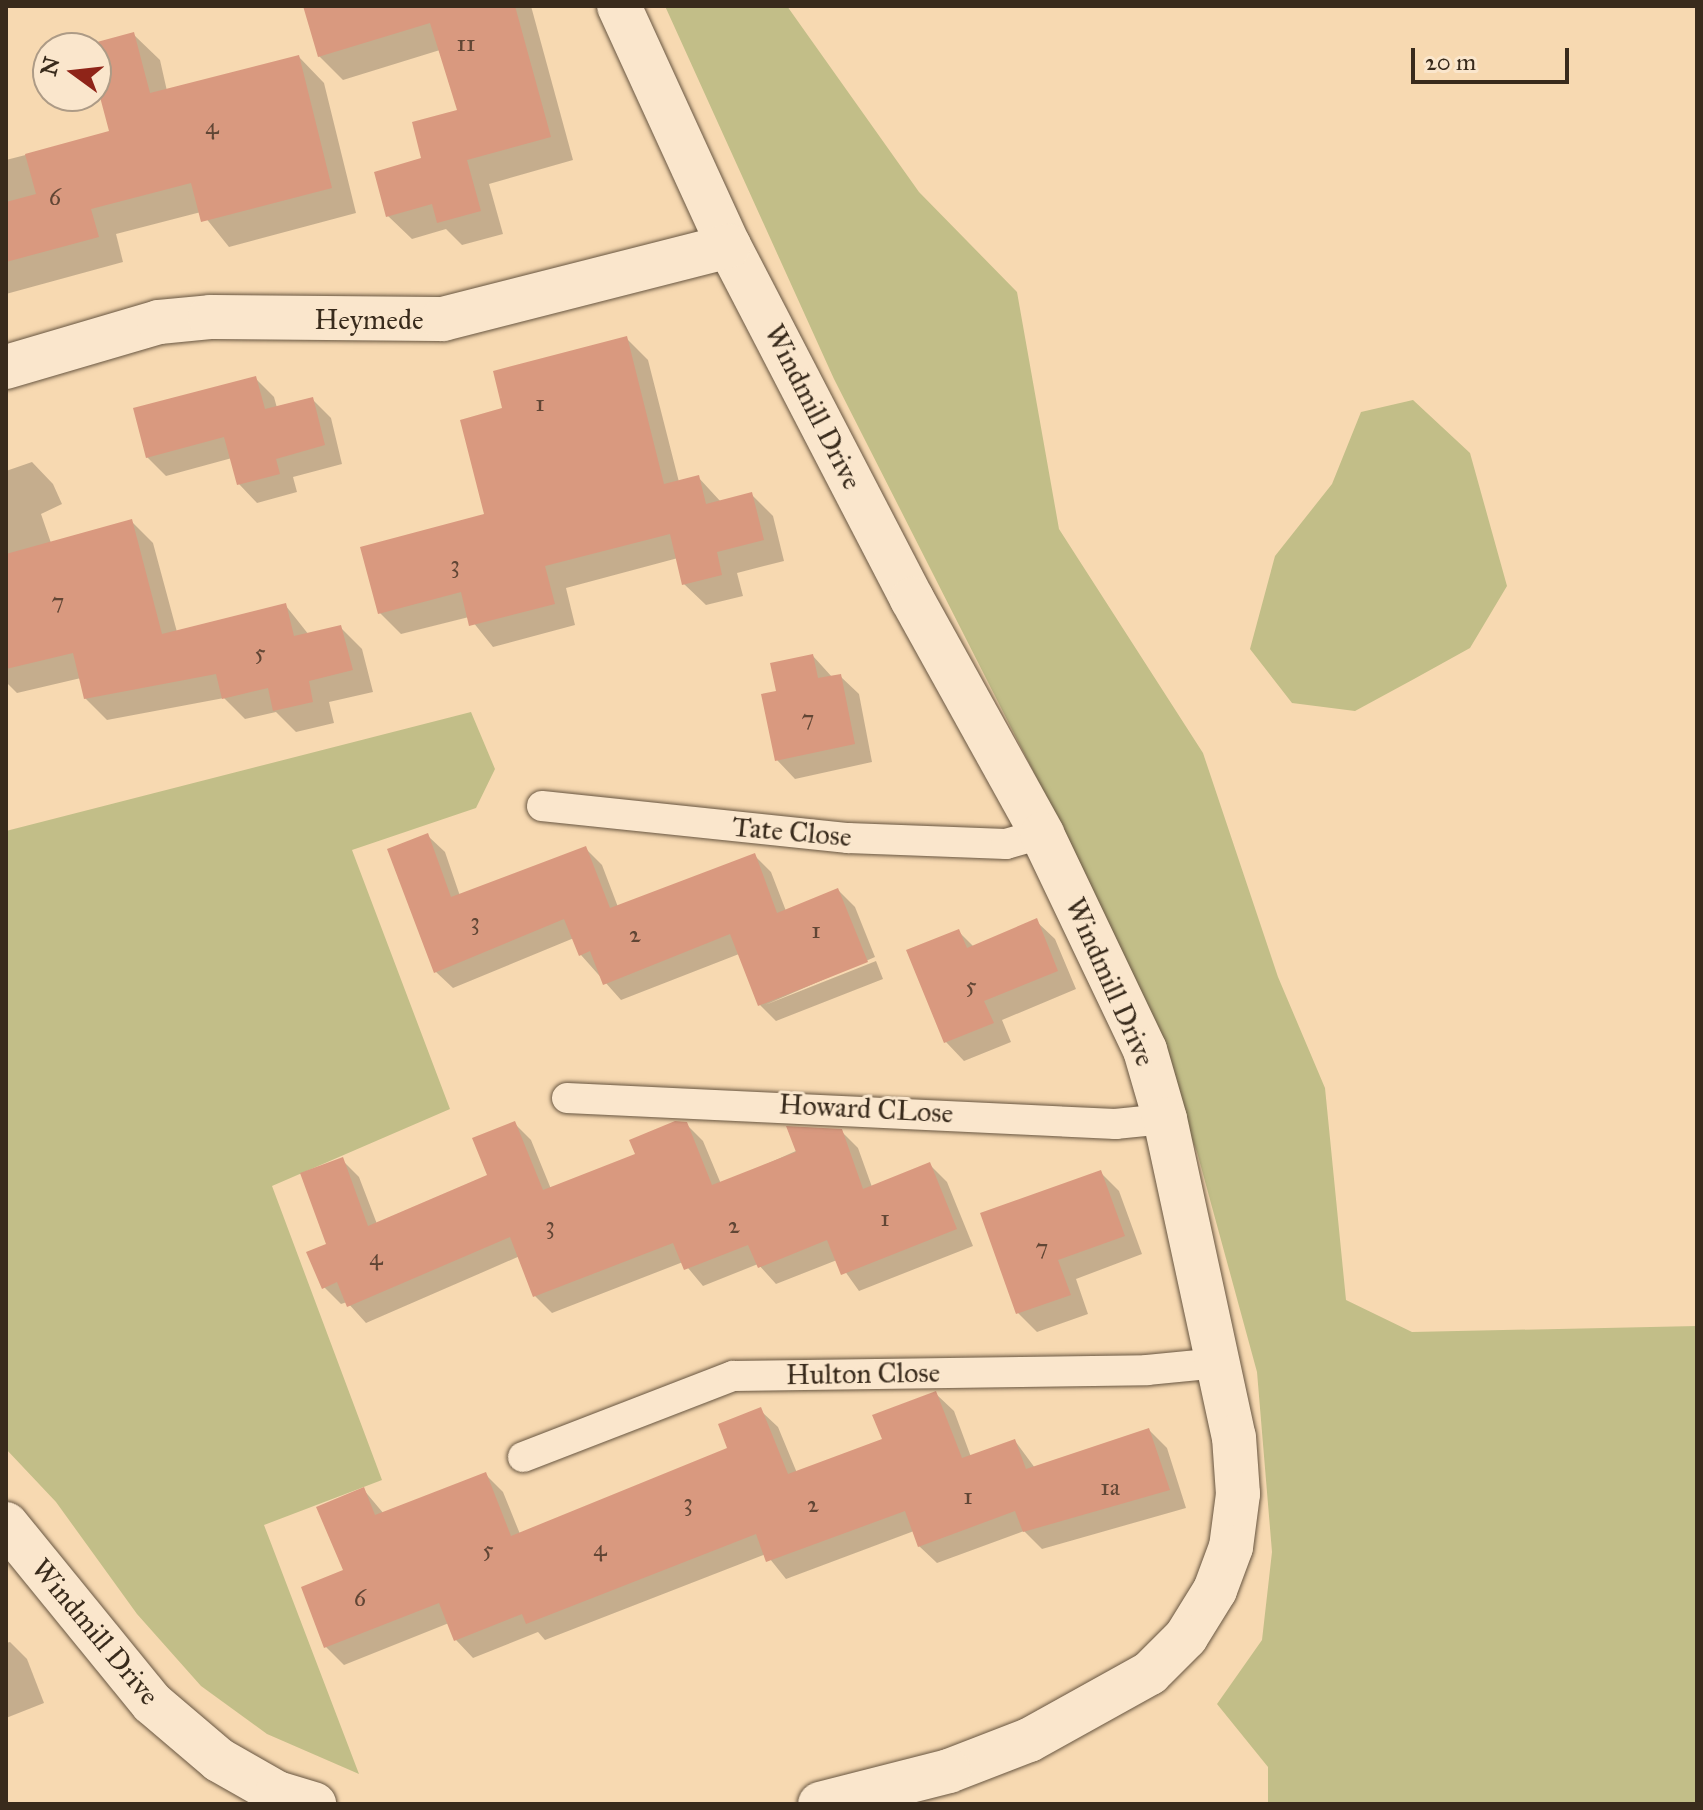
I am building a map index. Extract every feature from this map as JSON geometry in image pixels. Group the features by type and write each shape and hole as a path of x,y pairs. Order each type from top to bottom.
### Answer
{"street":[{"name":"Windmill Drive","path":"619,6 729,246 912,599 1042,834 1145,1050 1165,1119 1234,1437 1238,1494 1231,1547 1215,1590 1186,1637 1150,1673 1107,1701 1029,1740 949,1771 820,1804"},
{"name":"Heymede","path":"6,367 159,322 210,317 443,319 729,246"},
{"name":"Windmill Drive","path":"6,1524 152,1703 219,1760 277,1793 314,1804"}],"lane":[{"name":"Tate Close","path":"542,806 848,838 1006,844 1042,834"},
{"name":"Howard CLose","path":"567,1098 1115,1124 1165,1119"},
{"name":"Hulton Close","path":"523,1457 733,1376 1147,1370 1219,1363"}],"shaded area":[{"path":"665,6 787,6 919,192 1017,292 1059,529 1203,753 1278,977 1325,1088 1346,1300 1412,1332 1697,1326 1697,1804 1268,1804 1268,1767 1217,1704 1262,1640 1272,1552 1257,1372 1197,1152 1089,881 834,379"},
{"path":"1413,400 1470,453 1507,586 1470,648 1414,679 1355,711 1292,703 1250,649 1275,556 1332,484 1361,412"},
{"path":"471,712 495,769 476,808 352,850 450,1109 272,1186 382,1480 264,1525 359,1774 267,1734 201,1686 137,1614 56,1502 6,1449 6,831"}],"building":[{"path":"303,6 515,6 551,137 467,160 481,211 437,223 432,204 386,217 374,172 421,158 412,122 457,110 430,23 318,57"},
{"path":"134,32 150,93 299,55 332,188 201,222 191,183 91,209 99,237 6,262 6,202 36,194 25,154 109,131 104,112 112,112 112,38"},
{"path":"627,336 664,484 699,475 706,504 752,492 764,540 717,552 722,575 682,585 670,534 545,566 555,604 469,626 461,592 378,614 360,547 484,514 460,420 502,408 493,371"},
{"path":"256,376 265,409 313,397 325,445 276,459 280,474 237,485 224,437 146,458 133,408"},
{"path":"132,519 162,634 286,603 294,636 341,625 353,670 309,681 313,702 273,711 268,688 222,699 216,674 84,699 73,653 6,669 6,554"},
{"path":"813,654 818,678 841,674 855,744 775,761 761,694 776,691 770,663"},
{"path":"428,833 451,897 586,846 610,908 755,853 777,913 838,888 868,962 758,1006 730,934 603,985 590,951 579,956 564,919 434,973 387,849"},
{"path":"1037,918 1058,971 984,1001 994,1023 944,1043 906,950 959,929 967,948"},
{"path":"515,1121 543,1190 635,1154 629,1140 675,1121 687,1122 712,1185 796,1152 786,1126 842,1129 863,1189 930,1162 957,1229 841,1275 827,1240 758,1268 748,1245 684,1270 673,1243 533,1297 510,1237 347,1307 337,1282 322,1289 306,1252 326,1244 300,1173 343,1157 368,1226 487,1175 472,1138"},
{"path":"1101,1170 1125,1236 1058,1260 1071,1295 1016,1314 980,1213"},
{"path":"936,1391 962,1458 1015,1439 1026,1469 1149,1428 1170,1490 1023,1532 1015,1511 918,1547 905,1511 766,1562 756,1534 526,1624 522,1614 454,1641 439,1603 324,1648 301,1587 343,1570 316,1507 364,1487 375,1515 486,1472 511,1536 727,1448 718,1424 761,1407 788,1474 882,1439 872,1415"}]}
